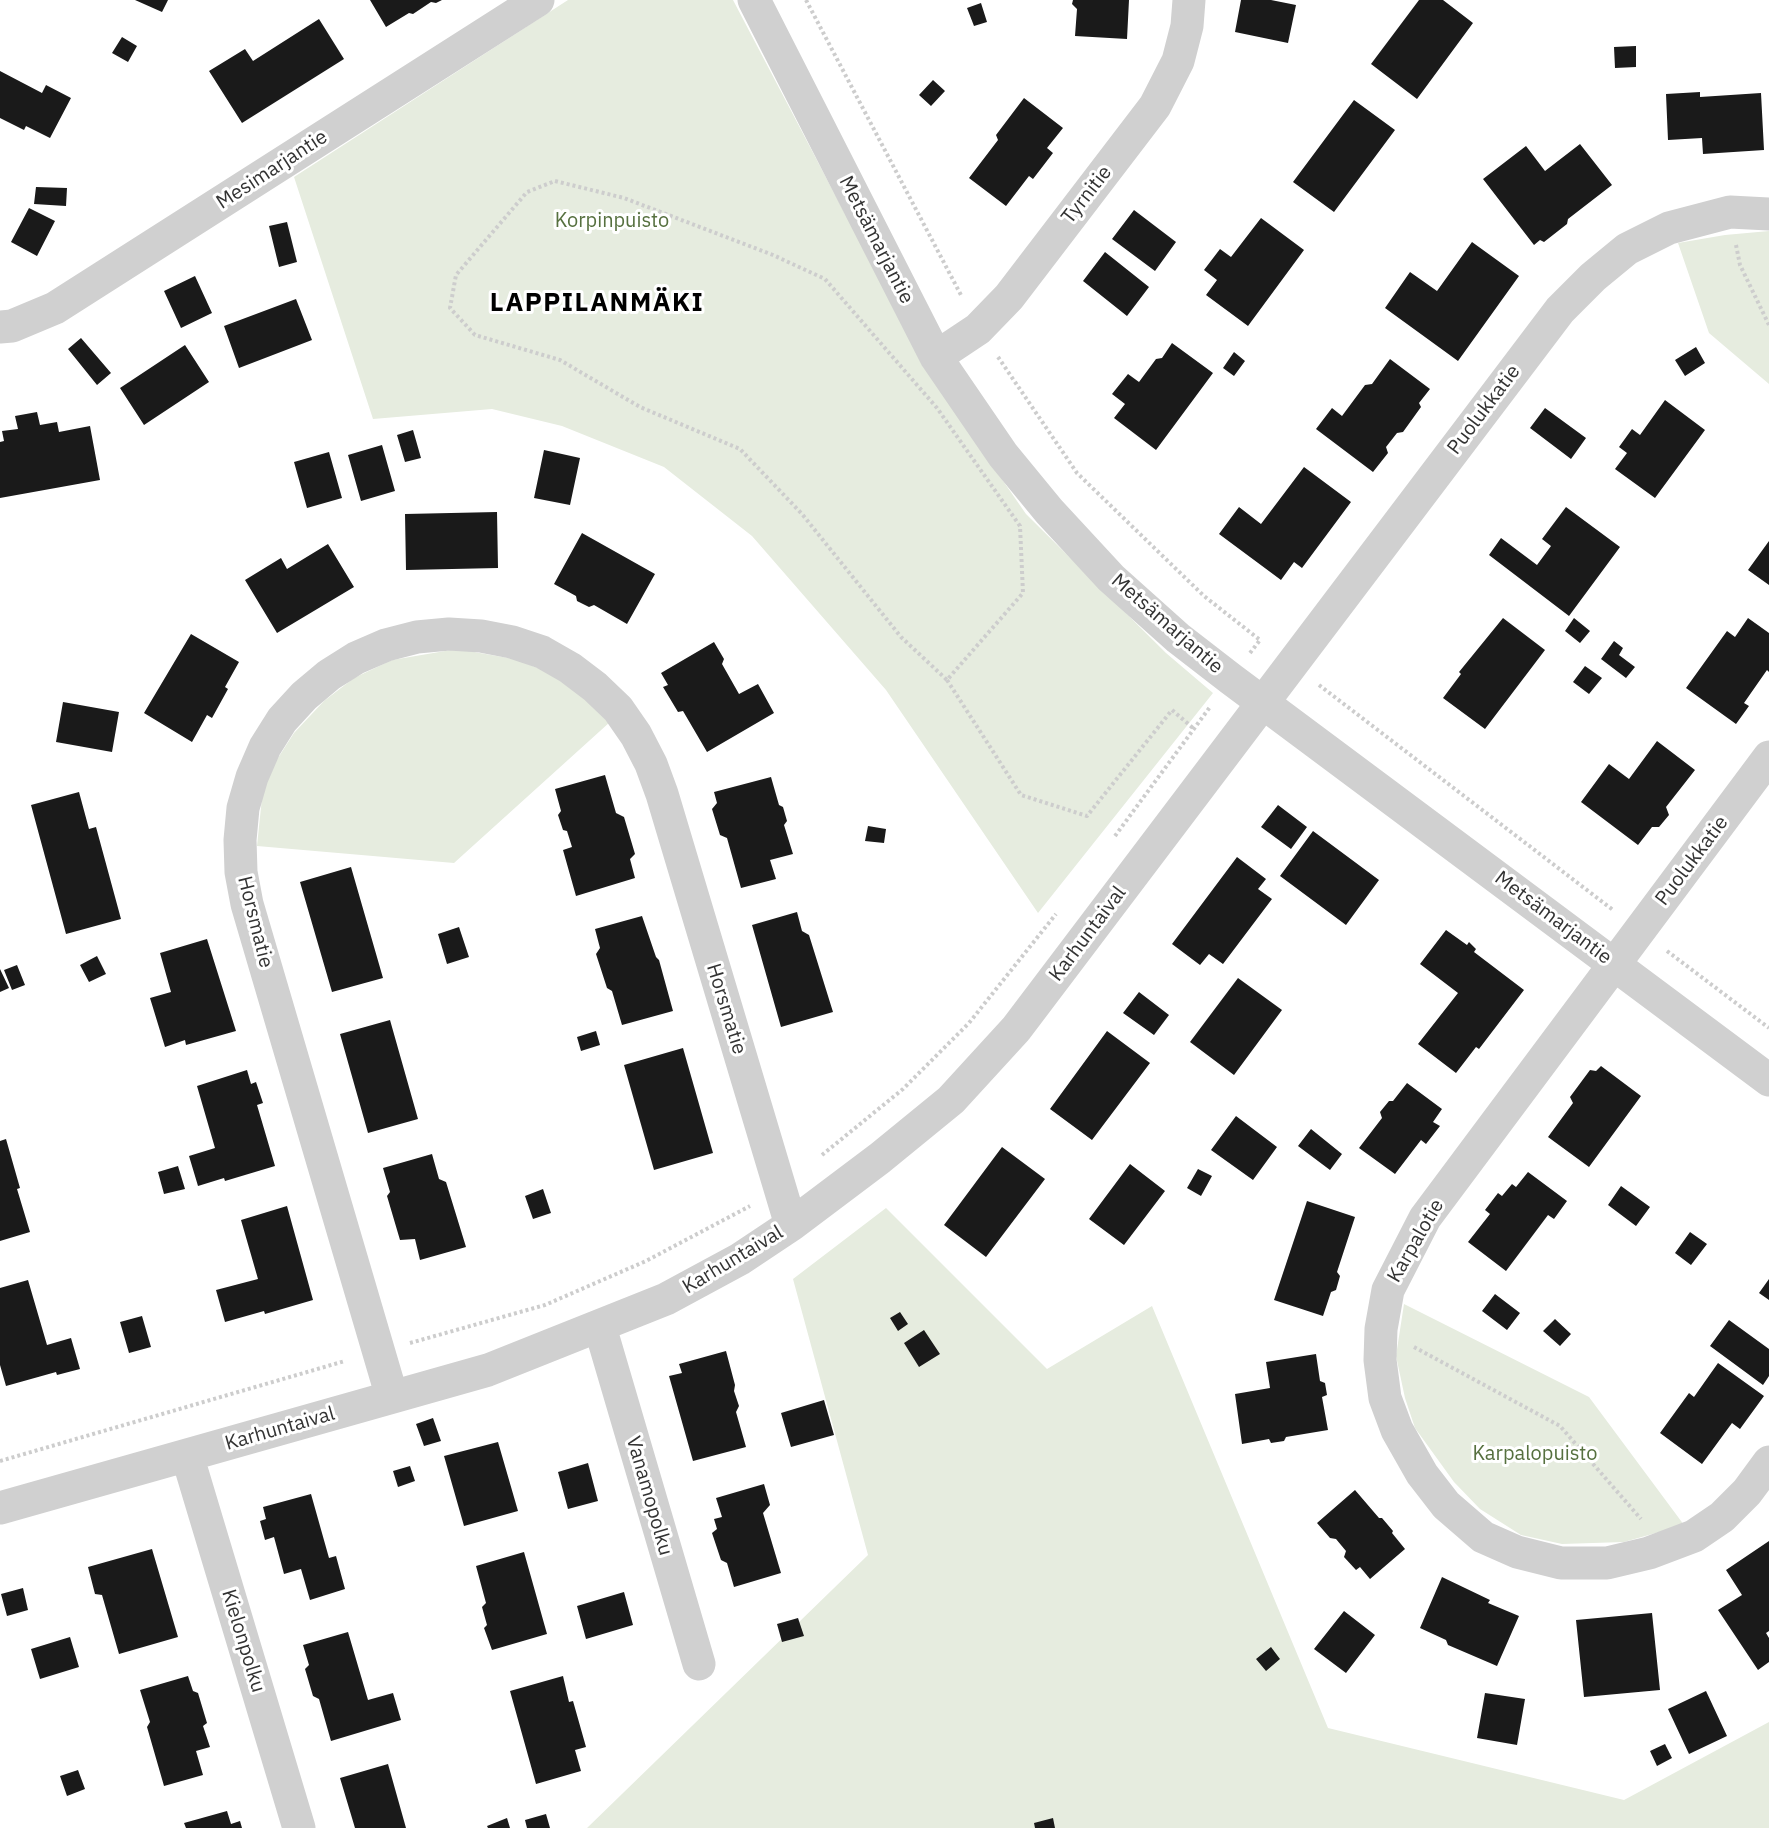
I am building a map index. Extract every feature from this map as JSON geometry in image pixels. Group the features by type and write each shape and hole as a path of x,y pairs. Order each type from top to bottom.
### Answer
{"street":[{"name":"Mesimarjantie","path":"0,327 12,326 55,308 538,0"},
{"name":"Metsämarjantie","path":"754,0 936,357 1003,455 1049,511 1120,585 1178,638 1769,1080"},
{"name":"Tyrnitie","path":"936,357 978,329 1009,297 1155,106 1178,61 1187,26 1189,0"},
{"name":"Puolukkatie","path":"1264,703 1560,310 1593,277 1627,249 1669,228 1730,212 1769,214"},
{"name":"Horsmatie","path":"392,1397 247,904 241,872 240,840 243,808 252,777 265,747 282,720 304,696 329,675 356,657 417,637 449,634 481,636 512,642 542,652 570,668 595,687 618,710 646,754 662,794 791,1225"},
{"name":"Karhuntaival","path":"0,1508 488,1370 666,1299 740,1259 791,1225 880,1158 951,1100 1016,1029 1264,703"},
{"name":"Puolukkatie","path":"1615,964 1769,757"},
{"name":"Karpalotie","path":"1615,964 1425,1218 1388,1290 1381,1329 1380,1360 1385,1398 1397,1430 1422,1474 1446,1505 1483,1538 1517,1552 1561,1563 1607,1563 1649,1553 1694,1536 1722,1517 1747,1492 1769,1462"},
{"name":"Vanamopolku","path":"600,1327 699,1664"},
{"name":"Kielonpolku","path":"187,1455 299,1828"}],"path":[{"path":"806,0 978,329 1077,472 1204,596 1769,1028"},
{"path":"947,680 1023,593 1020,526 929,399 825,279 773,255 624,198 555,181 526,192 456,275 450,308 475,335 560,360 640,407 740,449 802,514 901,637 947,680 1021,795 1087,816 1172,710 1193,728"},
{"path":"1730,212 1740,266 1769,325"},
{"path":"1114,838 1260,640"},
{"path":"0,1461 545,1305 646,1261 755,1203 820,1157 903,1089 969,1023 1058,912"},
{"path":"1381,1329 1560,1426 1665,1547"}],"green space":[{"name":"Korpinpuisto","path":"568,0 733,0 929,374 1026,514 1166,653 1213,693 1038,913 886,690 752,536 664,467 562,426 492,409 373,419 294,177"},
{"path":"1769,231 1769,384 1709,333 1678,243"},
{"path":"457,649 514,659 546,671 588,699 610,722 454,863 257,846 263,788 276,761 294,733 324,701 354,678 392,660"},
{"path":"886,1208 1047,1369 1152,1306 1328,1728 1624,1800 1769,1722 1769,1828 587,1828 868,1555 793,1279"},
{"name":"Karpalopuisto","path":"1404,1304 1589,1397 1684,1525 1624,1542 1562,1544 1521,1535 1480,1509 1454,1482 1415,1428 1405,1398 1396,1356"}],"building":[{"path":"135,0 168,0 162,12"},
{"path":"370,0 442,0 436,3 431,2 386,27"},
{"path":"1073,0 1129,0 1127,39 1075,36 1077,9 1072,4"},
{"path":"1241,0 1271,0 1296,5 1288,43 1235,32"},
{"path":"1419,0 1443,0 1473,23 1417,99 1371,64"},
{"path":"981,3 987,22 974,26 967,8"},
{"path":"319,19 344,59 242,123 209,71 245,49 253,61"},
{"path":"122,37 137,46 128,62 112,53"},
{"path":"1636,46 1636,67 1615,68 1614,47"},
{"path":"0,71 42,93 46,85 71,98 50,138 26,126 24,130 0,118"},
{"path":"933,80 945,91 931,106 919,95"},
{"path":"1700,92 1700,97 1761,93 1764,150 1703,154 1702,138 1668,140 1666,94"},
{"path":"1024,98 1063,128 1047,148 1053,153 1033,179 1029,176 1006,206 969,178 998,140 996,135"},
{"path":"1354,100 1395,130 1334,212 1293,182"},
{"path":"1580,144 1612,185 1568,219 1567,224 1544,242 1540,240 1534,245 1483,179 1526,146 1545,171"},
{"path":"36,187 67,188 66,206 34,204"},
{"path":"29,208 55,221 37,256 11,242"},
{"path":"1134,210 1176,242 1155,271 1112,239"},
{"path":"1261,218 1304,250 1248,326 1206,295 1217,280 1204,270 1220,249 1231,257"},
{"path":"287,222 297,262 279,267 269,226"},
{"path":"1472,242 1519,276 1458,361 1385,308 1410,272 1437,291"},
{"path":"1105,252 1149,287 1127,316 1083,281"},
{"path":"195,276 212,313 181,328 164,291"},
{"path":"296,299 312,340 239,368 224,326"},
{"path":"81,338 111,373 97,385 68,349"},
{"path":"1172,343 1213,373 1156,450 1114,418 1125,404 1112,394 1128,374 1139,382 1156,359 1162,358"},
{"path":"185,345 209,382 144,425 120,388"},
{"path":"1696,347 1705,363 1685,376 1675,360"},
{"path":"1234,352 1245,361 1234,376 1223,368"},
{"path":"1390,359 1430,389 1419,403 1421,407 1403,432 1397,433 1386,447 1388,453 1373,472 1316,429 1332,408 1342,416 1365,385 1372,384"},
{"path":"1665,400 1705,430 1655,498 1615,469 1627,453 1619,447 1632,429 1640,435"},
{"path":"1545,408 1586,438 1571,459 1530,428"},
{"path":"37,412 40,425 57,422 59,432 90,426 100,480 0,498 0,442 4,441 2,431 18,429 15,416"},
{"path":"413,430 421,458 405,462 397,435"},
{"path":"382,445 395,491 361,501 348,455"},
{"path":"544,450 580,458 570,505 534,498"},
{"path":"329,452 342,498 307,508 294,462"},
{"path":"1304,467 1351,502 1302,568 1294,562 1281,580 1219,534 1239,507 1261,524"},
{"path":"1566,507 1620,547 1569,616 1489,555 1501,538 1537,565 1551,546 1542,539"},
{"path":"497,512 498,568 406,570 405,514"},
{"path":"582,533 655,574 627,624 594,605 589,607 577,601 576,596 554,584"},
{"path":"1769,541 1769,585 1748,570"},
{"path":"328,544 354,587 277,633 245,580 281,558 287,569"},
{"path":"1503,618 1545,650 1485,729 1443,698 1461,674 1459,672"},
{"path":"1574,618 1590,631 1580,643 1565,631"},
{"path":"1748,618 1769,633 1769,672 1767,670 1744,703 1749,706 1736,724 1686,688 1727,631 1735,637"},
{"path":"191,634 239,662 225,687 228,689 212,718 207,715 192,742 144,713"},
{"path":"1614,641 1623,648 1619,655 1635,667 1626,678 1601,659"},
{"path":"714,642 724,659 722,664 739,694 758,684 774,713 707,752 683,711 678,712 663,687 668,685 661,673"},
{"path":"1585,666 1602,678 1589,694 1573,682"},
{"path":"63,702 119,712 112,752 56,742"},
{"path":"1657,741 1695,770 1666,807 1669,815 1659,827 1652,827 1638,845 1581,802 1609,764 1629,779"},
{"path":"605,775 616,813 624,817 635,854 630,859 635,878 576,896 563,850 572,847 567,831 563,830 558,815 561,811 555,789"},
{"path":"771,777 779,805 783,807 787,821 784,825 793,854 770,860 776,879 741,888 727,838 720,835 712,809 717,803 714,792"},
{"path":"79,792 89,829 96,827 121,919 66,934 31,805"},
{"path":"1278,805 1307,827 1291,849 1261,827"},
{"path":"868,826 886,829 884,843 865,841"},
{"path":"1313,831 1379,880 1346,925 1280,876"},
{"path":"1237,857 1266,879 1258,889 1272,899 1223,964 1209,954 1200,965 1172,944"},
{"path":"351,867 383,978 332,992 300,882"},
{"path":"797,912 802,931 809,935 833,1012 781,1027 752,925"},
{"path":"642,916 659,960 673,1011 622,1025 612,991 607,988 596,954 600,948 595,929"},
{"path":"459,927 469,957 447,964 438,934"},
{"path":"1446,930 1467,945 1469,942 1476,949 1474,952 1524,990 1479,1049 1476,1047 1456,1073 1418,1044 1458,993 1420,964"},
{"path":"207,939 236,1031 186,1045 185,1040 165,1047 150,998 171,992 160,953"},
{"path":"97,956 106,974 89,982 80,965"},
{"path":"17,965 25,985 12,990 4,970"},
{"path":"0,969 9,988 0,992"},
{"path":"1238,978 1282,1010 1234,1075 1190,1042"},
{"path":"1139,992 1169,1015 1154,1035 1123,1013"},
{"path":"390,1020 418,1119 368,1133 340,1034"},
{"path":"596,1031 600,1045 581,1051 577,1037"},
{"path":"1107,1031 1150,1063 1092,1140 1050,1109"},
{"path":"683,1048 713,1153 654,1170 624,1065"},
{"path":"1601,1066 1641,1096 1589,1167 1548,1137 1573,1103 1570,1097 1590,1070 1596,1071"},
{"path":"247,1070 251,1084 256,1082 263,1103 257,1105 275,1166 225,1181 224,1178 198,1186 189,1156 215,1148 197,1086"},
{"path":"1407,1083 1442,1109 1433,1122 1440,1126 1426,1144 1421,1140 1395,1174 1359,1148 1382,1118 1380,1112 1389,1101 1393,1101"},
{"path":"1236,1116 1277,1147 1253,1180 1211,1150"},
{"path":"1311,1129 1342,1154 1330,1170 1298,1146"},
{"path":"6,1139 20,1188 17,1189 30,1232 0,1241 0,1141"},
{"path":"1002,1147 1045,1179 986,1257 944,1225"},
{"path":"432,1154 439,1179 446,1182 466,1247 420,1260 415,1239 400,1240 387,1196 390,1192 383,1168"},
{"path":"1130,1164 1165,1191 1124,1245 1089,1219"},
{"path":"178,1166 185,1189 164,1194 158,1172"},
{"path":"1198,1169 1212,1176 1201,1196 1187,1188"},
{"path":"1528,1172 1567,1201 1554,1219 1548,1215 1506,1271 1468,1242 1490,1214 1485,1210 1498,1193 1502,1196 1512,1184 1516,1187"},
{"path":"1621,1186 1650,1207 1636,1226 1608,1205"},
{"path":"543,1189 551,1213 533,1219 525,1196"},
{"path":"1307,1201 1355,1217 1337,1272 1340,1276 1336,1290 1331,1292 1323,1316 1274,1300"},
{"path":"287,1206 313,1300 265,1314 264,1311 225,1322 216,1290 258,1279 241,1220"},
{"path":"1690,1232 1707,1244 1691,1265 1675,1253"},
{"path":"1769,1279 1769,1300 1759,1293"},
{"path":"28,1280 47,1345 71,1338 80,1369 57,1375 56,1372 6,1386 0,1365 0,1288"},
{"path":"1495,1294 1520,1313 1507,1330 1482,1311"},
{"path":"900,1312 908,1324 898,1331 890,1318"},
{"path":"142,1316 151,1347 129,1353 120,1322"},
{"path":"1555,1319 1571,1334 1560,1346 1543,1331"},
{"path":"1729,1320 1769,1349 1769,1376 1763,1385 1710,1346"},
{"path":"924,1330 940,1354 919,1367 904,1343"},
{"path":"726,1351 739,1406 736,1412 746,1447 693,1461 669,1376 682,1373 679,1364"},
{"path":"1316,1354 1320,1381 1325,1383 1327,1395 1322,1397 1328,1430 1286,1437 1284,1441 1271,1443 1269,1439 1242,1444 1235,1394 1270,1388 1266,1362"},
{"path":"1718,1363 1764,1396 1740,1429 1732,1423 1702,1464 1660,1433 1689,1393 1694,1397"},
{"path":"824,1400 834,1435 791,1447 781,1413"},
{"path":"433,1418 441,1441 424,1446 416,1424"},
{"path":"498,1442 518,1511 464,1526 444,1456"},
{"path":"588,1463 598,1501 568,1509 558,1472"},
{"path":"410,1466 415,1481 398,1487 393,1471"},
{"path":"764,1484 770,1505 763,1513 781,1573 734,1587 727,1563 721,1560 712,1533 717,1529 714,1519 722,1517 716,1498"},
{"path":"1355,1490 1379,1518 1382,1518 1405,1549 1370,1579 1360,1567 1356,1570 1344,1557 1346,1551 1317,1523"},
{"path":"311,1494 329,1558 336,1556 345,1589 310,1600 301,1569 284,1574 274,1537 265,1540 260,1521 266,1519 263,1507"},
{"path":"1769,1541 1769,1631 1766,1633 1769,1638 1769,1662 1758,1670 1718,1610 1742,1595 1726,1570"},
{"path":"152,1549 178,1637 119,1654 102,1595 95,1594 88,1567"},
{"path":"524,1552 547,1634 492,1650 484,1628 487,1625 482,1607 486,1603 476,1566"},
{"path":"1442,1577 1490,1600 1488,1603 1519,1616 1497,1666 1448,1645 1446,1640 1420,1628"},
{"path":"23,1588 28,1610 7,1616 1,1594"},
{"path":"624,1592 633,1625 586,1639 577,1606"},
{"path":"1344,1611 1375,1635 1346,1673 1314,1649"},
{"path":"1652,1613 1660,1690 1584,1697 1576,1620"},
{"path":"798,1618 804,1636 782,1642 777,1624"},
{"path":"348,1632 368,1700 393,1693 401,1720 331,1741 319,1699 313,1696 305,1669 309,1665 303,1645"},
{"path":"70,1637 79,1667 40,1679 31,1649"},
{"path":"1271,1647 1280,1659 1266,1671 1256,1659"},
{"path":"188,1676 193,1691 198,1693 207,1723 203,1726 210,1747 196,1751 203,1775 164,1786 147,1727 150,1722 140,1690"},
{"path":"563,1676 569,1702 573,1701 586,1747 575,1750 581,1771 536,1784 510,1691"},
{"path":"1706,1691 1727,1736 1689,1754 1668,1709"},
{"path":"1485,1693 1525,1699 1517,1745 1477,1738"},
{"path":"1665,1744 1672,1758 1657,1766 1650,1751"},
{"path":"388,1764 406,1828 355,1828 340,1778"},
{"path":"78,1770 85,1789 67,1796 60,1776"},
{"path":"227,1811 231,1824 240,1821 242,1828 186,1828 184,1823"},
{"path":"546,1814 550,1828 527,1828 525,1820"},
{"path":"507,1818 510,1828 488,1828 487,1826"},
{"path":"1053,1818 1055,1828 1035,1828 1034,1823"}],"district":[{"name":"LAPPILANMÄKI","path":"597,303"}]}
